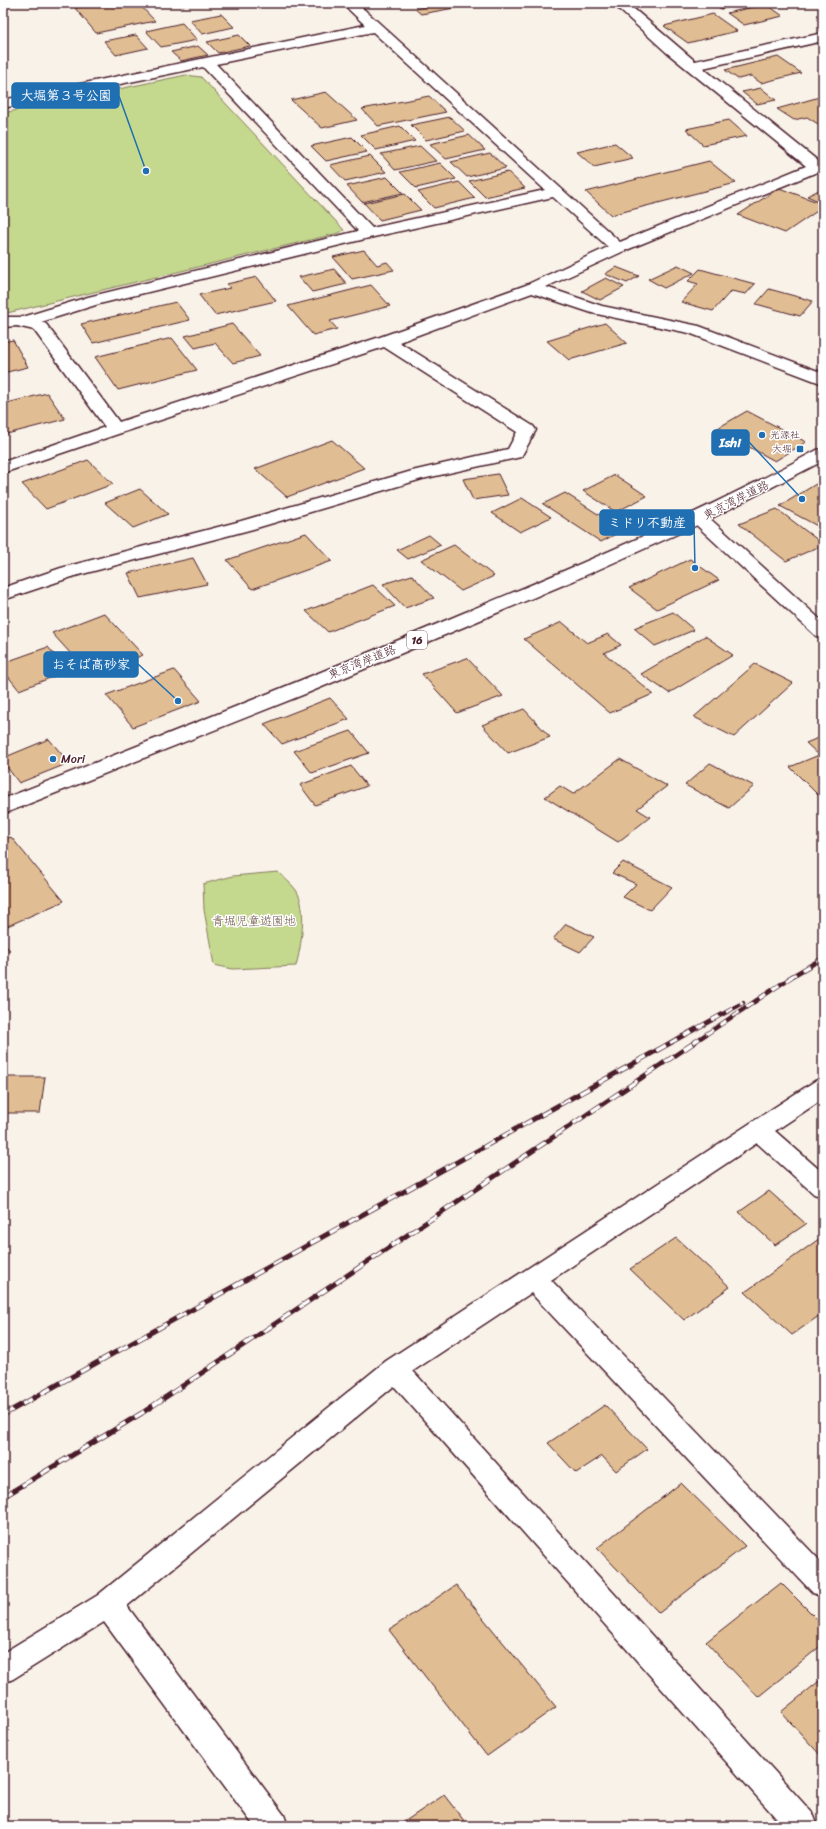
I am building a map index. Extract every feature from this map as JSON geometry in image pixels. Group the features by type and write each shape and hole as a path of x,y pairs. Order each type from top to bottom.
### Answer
{"main road":[{"path":"349,3 618,248"},
{"path":"3,468 115,428 386,341 532,288 618,248 820,165 692,66 619,3"},
{"path":"3,104 376,27"},
{"path":"692,66 823,36"},
{"path":"206,62 369,233"},
{"path":"3,322 9,320 27,321 94,300 369,233 556,192"},
{"path":"532,288 598,310 693,329 823,379"},
{"path":"27,321 40,327 115,428"},
{"path":"3,594 68,572 247,525 418,475 514,453 527,430 386,341"},
{"name":"東京湾岸道路","path":"3,807 423,637 699,518 823,454"},
{"path":"699,518 823,632"},
{"path":"3,1669 108,1604 395,1369 823,1087"},
{"path":"757,1130 823,1187"},
{"path":"532,1278 823,1584"},
{"path":"395,1369 803,1826"},
{"path":"108,1604 273,1826"}],"green space":[{"path":"186,75 201,77 344,230 339,233 3,314 3,113"},
{"name":"青堀児童遊園地","path":"278,872 296,890 302,907 303,917 300,949 296,966 233,969 214,965 204,910 203,884 233,876"}],"building":[{"path":"101,3 138,3 155,21 96,33 75,8"},
{"path":"446,3 477,4 421,14 415,9"},
{"path":"713,3 749,3 721,9"},
{"path":"766,4 783,16 744,25 727,13"},
{"path":"221,14 234,27 202,34 190,20"},
{"path":"713,14 737,31 688,43 664,26"},
{"path":"182,23 197,40 161,47 146,31"},
{"path":"136,35 148,48 116,55 104,41"},
{"path":"239,35 250,46 218,53 207,42"},
{"path":"198,46 208,55 181,61 171,52"},
{"path":"778,57 801,73 761,83 751,76 738,79 725,70"},
{"path":"761,88 776,100 757,104 742,92"},
{"path":"326,92 357,120 322,128 291,100"},
{"path":"429,96 446,112 378,126 362,109"},
{"path":"823,96 823,123 818,124 807,117 794,120 777,109"},
{"path":"450,117 465,131 426,140 411,125"},
{"path":"729,120 747,136 703,145 686,129"},
{"path":"400,126 415,141 376,150 361,135"},
{"path":"469,135 485,150 446,159 430,144"},
{"path":"352,137 367,152 326,161 311,146"},
{"path":"615,143 633,158 594,167 577,152"},
{"path":"420,146 436,161 395,170 381,154"},
{"path":"490,153 506,168 467,177 451,162"},
{"path":"370,156 386,172 345,181 330,165"},
{"path":"709,161 736,183 611,215 586,192"},
{"path":"440,163 456,179 416,188 400,172"},
{"path":"508,172 525,188 485,197 469,181"},
{"path":"387,177 403,193 362,202 347,186"},
{"path":"459,182 475,198 434,208 418,192"},
{"path":"779,188 823,204 823,207 785,233 738,215"},
{"path":"823,188 823,203 807,196"},
{"path":"405,194 421,210 380,220 364,203"},
{"path":"364,250 377,265 387,262 394,270 352,279 333,257"},
{"path":"678,265 694,273 664,288 648,279"},
{"path":"616,267 639,276 627,283 605,274"},
{"path":"334,269 347,284 312,292 299,277"},
{"path":"700,269 755,284 746,294 731,291 713,311 681,302 698,284 688,281"},
{"path":"257,277 276,301 215,315 199,295 230,288 227,284"},
{"path":"606,278 624,287 600,300 582,291"},
{"path":"371,285 390,306 330,321 337,329 313,335 288,306"},
{"path":"769,289 813,301 800,316 756,304"},
{"path":"176,302 190,320 93,343 81,324"},
{"path":"605,323 627,343 569,360 547,341"},
{"path":"232,324 260,356 233,363 215,343 195,348 185,336"},
{"path":"172,338 197,370 118,390 95,357"},
{"path":"13,340 28,367 3,373 3,342"},
{"path":"47,393 65,419 3,435 3,404"},
{"path":"747,411 806,442 775,461 716,429"},
{"path":"332,440 364,468 287,497 255,469"},
{"path":"88,460 113,484 46,509 22,484"},
{"path":"498,474 508,495 473,500 463,479"},
{"path":"615,475 647,496 616,512 583,491"},
{"path":"816,484 823,488 823,529 780,506"},
{"path":"140,489 168,514 133,528 105,503"},
{"path":"565,493 623,530 601,542 543,504"},
{"path":"522,498 551,517 520,532 492,513"},
{"path":"777,509 823,545 786,561 739,524"},
{"path":"306,533 332,561 252,589 227,560"},
{"path":"429,535 441,545 408,559 397,550"},
{"path":"454,545 494,576 461,591 421,560"},
{"path":"193,558 207,584 140,598 128,573"},
{"path":"690,559 719,580 657,609 629,588"},
{"path":"412,575 434,598 405,608 383,584"},
{"path":"373,585 395,606 328,632 306,611"},
{"path":"673,612 694,630 655,646 634,628"},
{"path":"104,613 143,655 91,676 52,633"},
{"path":"562,622 587,643 608,634 621,645 604,653 653,694 610,713 524,639"},
{"path":"705,636 733,655 669,693 641,674"},
{"path":"48,647 68,671 19,690 3,670 3,663"},
{"path":"467,658 503,696 457,713 422,674"},
{"path":"755,664 793,683 734,737 694,717"},
{"path":"174,670 201,701 133,727 106,695"},
{"path":"330,698 349,719 282,744 264,724"},
{"path":"524,709 550,737 508,753 482,725"},
{"path":"351,731 369,753 312,773 294,751"},
{"path":"823,736 823,800 790,767 819,755 806,743"},
{"path":"49,739 69,763 19,783 3,762 3,758"},
{"path":"620,759 667,786 637,809 650,817 618,842 545,797 560,786 573,794"},
{"path":"710,763 754,786 729,808 685,785"},
{"path":"351,766 367,786 315,805 300,785"},
{"path":"11,837 64,901 3,928 3,840"},
{"path":"623,862 672,887 650,910 623,897 636,884 612,873"},
{"path":"566,924 594,937 580,952 553,939"},
{"path":"3,943 10,950 3,954"},
{"path":"3,1077 45,1077 40,1113 3,1113"},
{"path":"769,1191 806,1224 775,1245 739,1212"},
{"path":"823,1236 823,1313 792,1335 745,1292"},
{"path":"676,1238 730,1287 684,1320 630,1269"},
{"path":"605,1405 647,1449 616,1471 602,1456 576,1473 548,1443"},
{"path":"681,1483 745,1546 659,1613 597,1548"},
{"path":"781,1583 823,1625 823,1644 758,1697 706,1642"},
{"path":"456,1585 556,1707 487,1756 389,1630"},
{"path":"823,1678 823,1758 781,1712"},
{"path":"444,1795 468,1826 398,1826"}],"railway":[{"path":"789,978 823,958"},
{"path":"693,1043 793,976"},
{"path":"670,1043 743,1003"},
{"path":"3,1415 672,1042"},
{"path":"3,1497 142,1413 695,1042"}],"place":[{"name":"大堀第３号公園","path":"146,171"},
{"name":"光源社","path":"762,435"},
{"name":"大堀","path":"800,449"},
{"name":"Ishi","path":"802,499"},
{"name":"ミドリ不動産","path":"695,568"},
{"name":"おそば高砂家","path":"178,701"},
{"name":"Mori","path":"53,759"}]}
